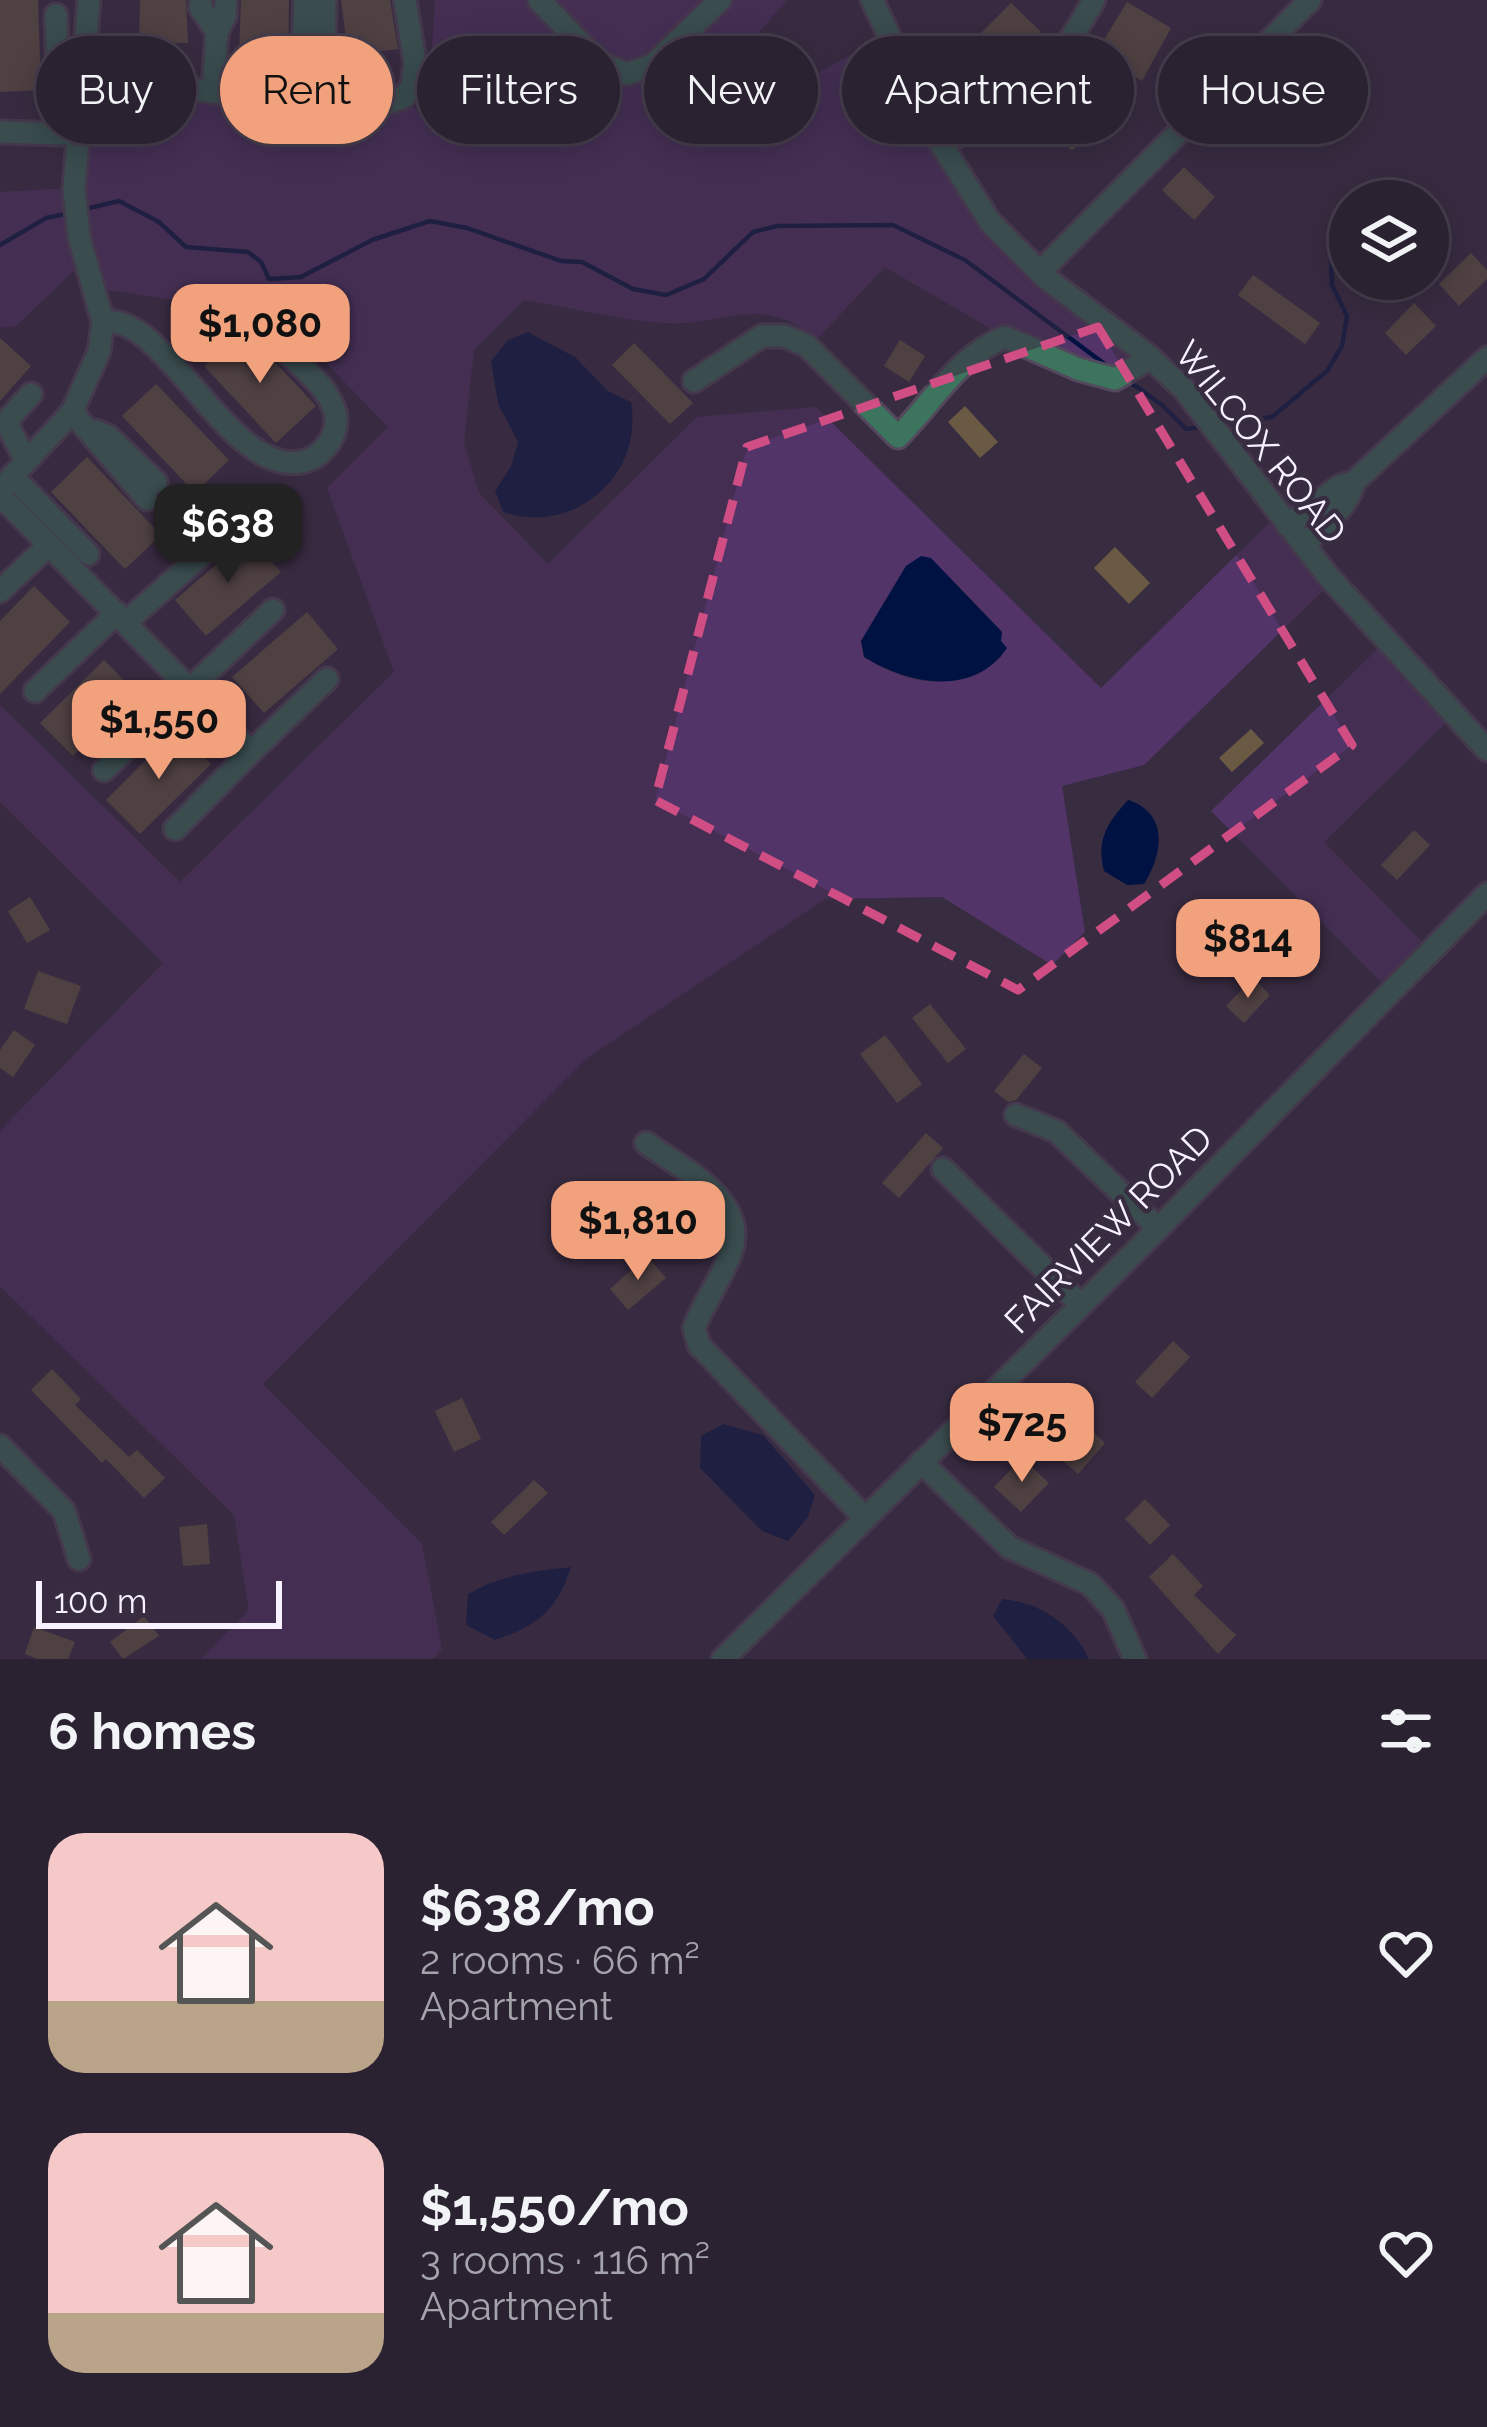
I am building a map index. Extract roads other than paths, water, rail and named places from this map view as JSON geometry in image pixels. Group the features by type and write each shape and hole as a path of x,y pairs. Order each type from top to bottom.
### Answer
{"street":[{"path":"87,36 89,0"},
{"path":"200,0 217,32"},
{"path":"213,92 217,32 226,0"},
{"path":"303,36 304,0"},
{"path":"325,0 325,36"},
{"path":"393,101 404,97 412,85 415,63 405,0"},
{"path":"553,5 600,62 627,74 653,65 720,0"},
{"name":"WILCOX ROAD","path":"872,0 889,36"},
{"path":"1073,36 1094,0"},
{"path":"1041,271 1310,0"},
{"path":"56,15 57,36"},
{"path":"196,90 220,93"},
{"path":"0,132 36,133"},
{"path":"10,480 72,412 99,352 103,322 79,237 74,189 78,144"},
{"name":"WILCOX ROAD","path":"941,144 991,222 1041,271 1151,358 1208,419 1304,546 1487,750"},
{"path":"103,322 117,320 133,327 202,399 268,458 306,461 324,451 335,434 338,416 324,391 277,343"},
{"path":"694,381 762,336 784,336 806,345 898,437 957,368 982,346 1005,337 1078,369 1114,379 1151,358"},
{"path":"1287,525 1340,486 1354,482 1487,358"},
{"path":"31,394 6,422 10,480 49,545 251,752"},
{"path":"72,412 90,429 108,436 151,490"},
{"path":"10,480 88,554"},
{"path":"1304,546 1352,493 1354,482"},
{"path":"35,692 216,542"},
{"path":"0,591 49,545"},
{"path":"104,770 272,610"},
{"path":"175,829 327,680"},
{"name":"FAIRVIEW ROAD","path":"723,1659 1487,894"},
{"path":"1016,1115 1056,1131 1156,1226"},
{"path":"646,1143 724,1203 734,1222 732,1250 694,1328 699,1345 865,1518"},
{"path":"943,1169 1081,1305"},
{"path":"0,1446 64,1511 79,1559"},
{"path":"921,1462 1009,1547 1090,1584 1113,1609 1135,1659"}],"waterway":[{"path":"81,210 119,201 159,222 186,247 248,252 261,262 269,279 301,277 372,240 430,221 467,228 561,261 582,262 633,289 666,295 704,279 753,232 777,226 893,225 965,260 1110,368"},
{"path":"0,245 46,218 70,213"},
{"path":"1219,424 1272,417 1327,371 1342,346 1347,316 1339,300"},
{"path":"1129,381 1186,429 1202,427"}]}
